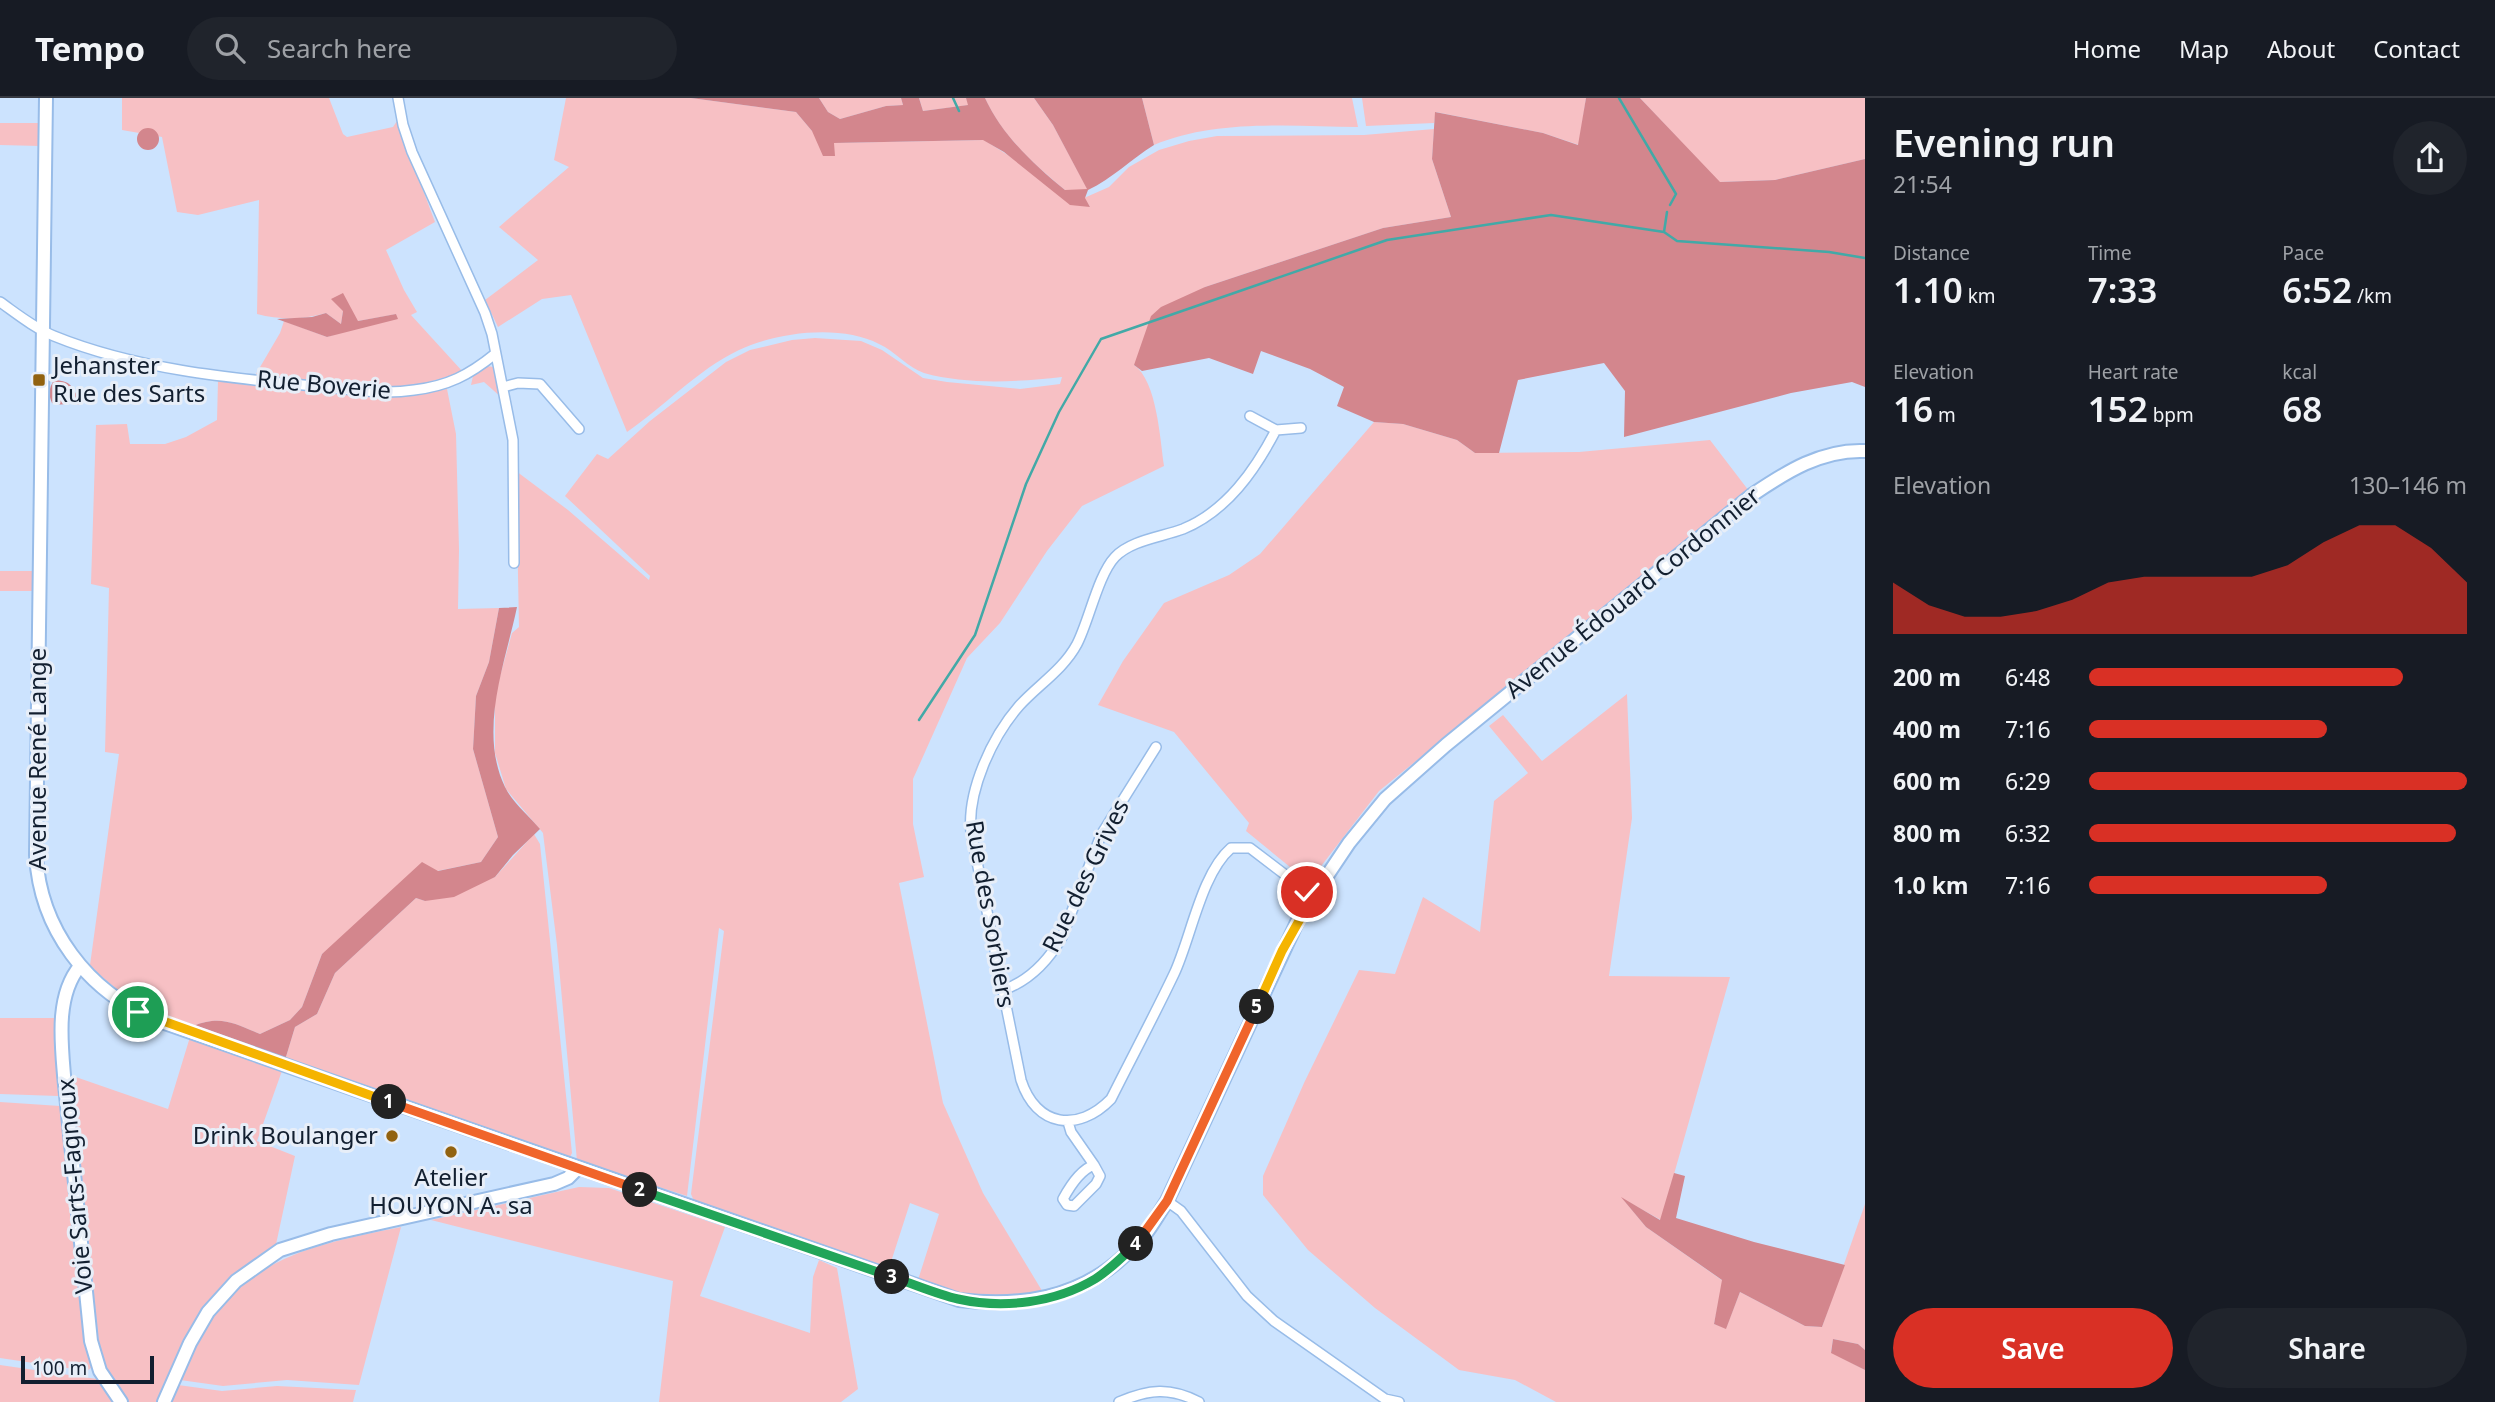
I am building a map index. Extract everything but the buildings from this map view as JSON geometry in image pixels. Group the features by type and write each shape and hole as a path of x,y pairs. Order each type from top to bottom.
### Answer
{"main road":[{"name":"Avenue René Lange","path":"46,98 36,864 38,883 49,916 80,966 114,997 156,1020 959,1300 1021,1303 1045,1299 1093,1280 1111,1268 1142,1238 1167,1201"},
{"name":"Avenue Édouard Cordonnier","path":"1167,1201 1282,951 1313,896 1349,843 1385,799 1418,768 1752,495 1803,464 1830,455 1865,451"},
{"name":"Voie Sarts-Fagnoux","path":"80,966 71,980 63,1012 64,1075 91,1341 100,1371 121,1402"},
{"path":"164,1402 190,1343 208,1312 236,1280 275,1253 323,1236 554,1184 568,1178 578,1168"}],"street":[{"path":"398,98 412,152 490,323 513,440 514,562"},
{"name":"Rue Boverie","path":"0,302 43,331 96,349 167,367 292,384 374,391 416,390 464,377 495,354"},
{"path":"503,387 518,383 540,384 579,429"},
{"path":"1250,416 1276,430 1301,428"},
{"name":"Rue des Sorbiers","path":"1068,1122 1044,1114 1029,1101 1025,1093 970,820 974,792 994,742 1020,705 1066,662 1115,556 1127,548 1184,528 1214,511 1231,497 1276,430"},
{"name":"Rue des Grives","path":"1003,990 1019,984 1054,951 1062,937 1101,835 1156,747"},
{"path":"1094,1165 1087,1168 1070,1187 1063,1199 1067,1205 1074,1206 1096,1184 1100,1176 1094,1165 1071,1132 1068,1122 1098,1112 1111,1099 1175,972 1210,878 1221,856 1231,848 1250,848 1313,896"},
{"path":"1167,1201 1181,1211 1247,1296 1273,1321 1385,1401 1399,1402"},
{"path":"1119,1402 1139,1393 1159,1391 1181,1393 1199,1402"}],"shaded area":[{"path":"122,98 329,98 343,134 347,137 393,127 397,121 435,222 386,250 417,312 411,315 463,372 412,387 362,386 269,378 256,374 284,321 327,337 397,314 358,321 343,311 341,324 326,313 292,318 257,314 259,200 198,215 177,212 162,137 122,130"},
{"path":"566,98 691,98 796,112 812,131 833,143 984,140 1090,207 1084,198 1109,187 1129,167 1159,150 1189,141 1217,136 1364,135 1434,129 1432,159 1451,217 1383,228 1205,287 1134,365 1142,373 1153,397 1164,466 1082,506 1047,551 1000,623 967,658 913,779 913,824 924,877 899,883 943,1103 983,1193 1044,1294 1005,1299 961,1295 918,1280 939,1214 910,1203 889,1268 694,1201 691,1194 724,931 719,928 687,1196 577,1161 557,945 543,833 506,789 495,753 495,694 512,633 519,627 516,471 568,510 649,580 650,576 565,496 597,454 608,459 650,421 726,362 750,350 792,340 815,338 861,341 882,350 923,378 1020,389 1060,384 1062,377 993,381 940,377 918,371 885,347 864,338 828,332 790,335 754,344 724,358 627,432 571,295 542,299 498,327 485,300 538,260 499,227 569,167 554,160"},
{"path":"691,98 819,98 828,112 840,119 886,106 903,105 901,98 919,98 923,111 968,105 966,98 985,98 1000,124 1020,148 1065,190 1087,189 1053,125 1034,98 1142,98 1154,145 1088,190 1085,198 1090,207 1070,205 1004,152 983,140 834,143 835,156 823,156 812,131 796,112"},
{"path":"819,98 901,98 903,105 886,106 840,119 828,112"},
{"path":"919,98 966,98 969,105 923,111"},
{"path":"985,98 1034,98 1053,125 1088,190 1065,190 1042,170 1000,125"},
{"path":"1142,98 1352,98 1358,127 1281,125 1228,128 1202,131 1154,145"},
{"path":"1362,98 1586,98 1579,145 1543,133 1436,112 1434,123 1366,126"},
{"path":"1586,98 1640,98 1720,182 1775,180 1865,159 1865,387 1852,382 1791,393 1624,437 1625,391 1604,363 1518,380 1499,453 1475,453 1457,440 1403,424 1374,422 1337,406 1344,387 1310,369 1261,351 1253,374 1209,358 1142,371 1134,365 1151,316 1161,307 1205,287 1383,228 1451,217 1432,159 1435,112 1543,133 1578,145"},
{"path":"1640,98 1865,98 1865,159 1775,180 1719,182"},
{"path":"0,123 39,123 40,146 0,145"},
{"path":"148,128 156,131 159,139 156,147 148,150 140,147 137,139 140,131"},
{"path":"343,293 358,321 396,314 398,319 327,337 277,319 312,317 326,313 341,324 343,311 331,299"},
{"path":"487,366 493,367 502,398 484,382 471,385 473,376"},
{"path":"54,380 69,384 82,403 52,403 50,391"},
{"path":"218,381 316,392 402,397 447,389 456,434 458,609 499,608 489,662 476,696 473,749 498,837 481,862 437,871 322,954 302,1007 290,1020 260,1034 219,1021 193,1026 163,1014 114,987 90,965 119,754 105,752 109,588 91,584 96,425 127,424 130,444 165,444 186,437 217,420"},
{"path":"1374,422 1403,424 1457,440 1475,453 1579,452 1710,440 1749,491 1379,791 1315,874 1301,876 1246,831 1249,823 1174,732 1098,705 1123,661 1164,603 1229,575 1260,554"},
{"path":"0,571 33,571 32,591 0,591"},
{"path":"517,607 496,697 494,743 497,766 508,793 540,829 495,877 454,897 425,901 416,898 335,973 317,1014 295,1027 285,1060 193,1026 219,1021 260,1034 290,1020 302,1007 322,954 422,862 438,871 481,862 498,837 473,749 476,696 489,662 499,608"},
{"path":"1627,694 1632,818 1609,976 1730,977 1661,1220 1623,1199 1646,1227 1723,1281 1714,1324 1726,1328 1740,1292 1805,1326 1822,1327 1865,1204 1865,1350 1858,1344 1833,1339 1831,1352 1865,1370 1865,1402 1556,1402 1515,1380 1459,1370 1375,1308 1308,1250 1263,1195 1263,1176 1304,1083 1359,970 1395,974 1423,897 1480,932 1494,801 1528,773 1489,726 1503,715 1542,761"},
{"path":"534,834 540,844 572,1153 569,1159 341,1077 285,1060 295,1027 317,1014 335,973 416,898 425,901 495,877"},
{"path":"0,1018 56,1018 58,1096 0,1094"},
{"path":"190,1037 283,1068 257,1141 295,1156 275,1249 240,1271 159,1402 127,1402 107,1374 99,1343 70,1075 168,1109"},
{"path":"0,1102 60,1106 84,1341 92,1367 87,1371 0,1358"},
{"path":"1674,1173 1685,1176 1676,1218 1754,1242 1845,1265 1822,1327 1805,1326 1740,1292 1726,1329 1714,1324 1722,1280 1646,1227 1621,1197 1660,1220"},
{"path":"579,1187 609,1188 725,1227 700,1296 810,1333 813,1277 819,1260 837,1268 858,1389 841,1402 659,1402 673,1281 431,1220"},
{"path":"401,1227 359,1385 287,1380 223,1386 180,1380 212,1318 251,1278 273,1265 322,1245"},
{"path":"1833,1339 1858,1344 1865,1350 1865,1370 1831,1353"},
{"path":"0,1365 97,1379 116,1402 0,1402"},
{"path":"178,1385 222,1391 277,1386 356,1390 353,1402 171,1402"}],"waterway":[{"path":"953,98 959,111"},
{"path":"1619,98 1676,194 1670,205"},
{"path":"1664,232 1667,212"},
{"path":"919,720 975,635 1026,484 1059,412 1101,339 1387,240 1551,215 1664,232 1677,241 1829,252 1865,258"}],"place":[{"name":"Jehanster Rue des Sarts","path":"39,380"},
{"name":"Drink Boulanger","path":"392,1136"},
{"name":"Atelier HOUYON A. sa","path":"451,1152"}],"route":[{"path":"138,1012 939,1294 959,1300 1021,1303 1045,1299 1093,1280 1111,1268 1142,1238 1167,1201 1282,951 1313,896 1307,892"}]}
